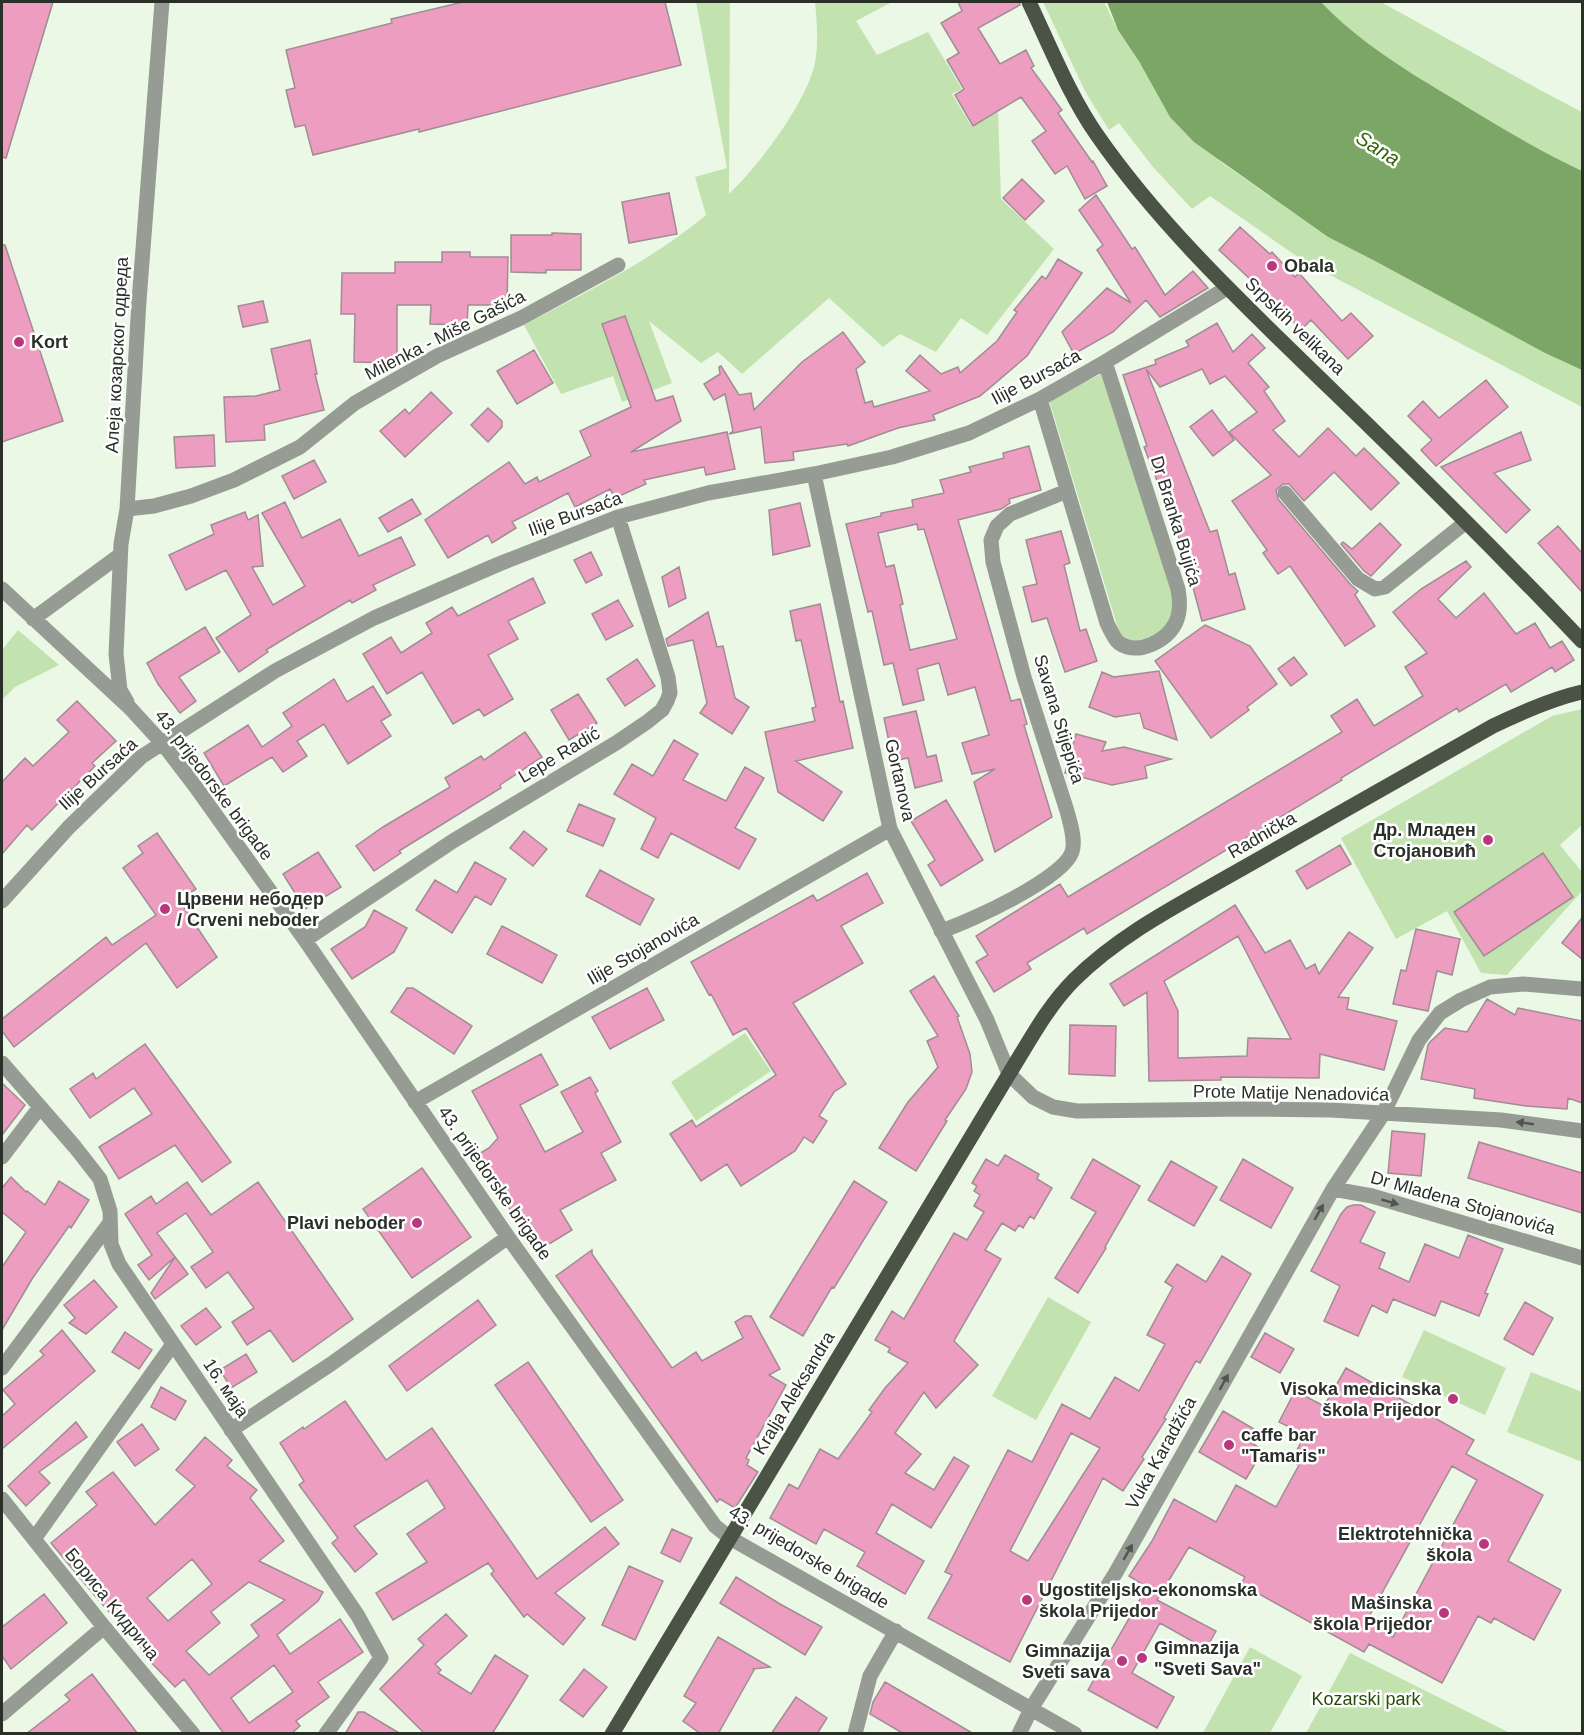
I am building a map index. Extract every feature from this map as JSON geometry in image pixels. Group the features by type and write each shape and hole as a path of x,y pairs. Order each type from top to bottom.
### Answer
{"main road":[{"name":"Srpskih velikana","path":"1029,2 1085,116 1143,195 1227,288 1466,522 1582,641"},
{"name":"Radnička","path":"1009,1074 1051,1006 1074,980 1132,934 1279,847 1493,726 1559,697 1582,692"},
{"name":"Kralja Aleksandra","path":"612,1734 1009,1074"}],"street":[{"name":"Алеја козарског одреда","path":"130,708 120,690 116,654 120,555 127,509 139,301 162,2"},
{"name":"Milenka - Miše Gašića","path":"127,509 154,506 191,496 234,480 281,457 300,447 355,403 437,356 521,318 618,265"},
{"name":"Ilije Bursaća","path":"2,901 69,827 141,757 275,671 374,618 499,564 618,517 708,493 892,457 969,433 1040,399 1227,288"},
{"name":"Dr Branka Bujića","path":"1040,399 1107,623 1117,642 1129,648 1145,647 1170,632 1181,605 1178,589 1105,362"},
{"name":"Gortanova","path":"814,474 890,829 987,1020 1009,1074"},
{"name":"Savana Stijepića","path":"942,931 969,922 1045,879 1061,868 1072,850 1070,826 1024,677 993,562 991,540 997,526 1010,514 1067,492"},
{"path":"1285,493 1358,579 1375,589 1385,587 1466,522"},
{"name":"Lepe Radić","path":"305,940 453,841 616,743 662,710 670,693 668,677 618,517"},
{"path":"33,619 120,555"},
{"name":"43. prijedorske brigade","path":"2,589 130,708 163,744 305,940 508,1238 715,1526 730,1538 1075,1734"},
{"name":"Ilije Stojanovića","path":"415,1102 890,829"},
{"name":"Vuka Karadžića","path":"1019,1734 1031,1709 1115,1574 1333,1189 1383,1114 1419,1040 1440,1013 1490,987 1523,984 1582,989"},
{"name":"16. маја","path":"2,1063 100,1179 110,1211 111,1244 118,1264 358,1616 381,1658 326,1734"},
{"name":"Prote Matije Nenadovića","path":"1009,1074 1033,1097 1053,1107 1077,1111 1331,1110 1501,1120 1582,1131"},
{"path":"2,1156 40,1107"},
{"name":"Dr Mladena Stojanovića","path":"1333,1189 1372,1196 1582,1258"},
{"path":"2,1368 109,1224"},
{"path":"231,1430 331,1364 508,1238"},
{"path":"34,1539 173,1344"},
{"name":"Бориса Kидрича","path":"2,1499 193,1734"},
{"path":"2,1714 104,1627"},
{"path":"855,1734 870,1676 896,1631"}],"green space":[{"path":"696,2 730,2 729,194 779,135 808,83 817,51 815,2 892,2 856,21 877,55 928,32 962,89 952,94 972,127 998,112 1001,199 1054,249 987,335 961,318 936,352 900,334 883,347 829,298 742,374 718,352 701,363 649,321 672,383 622,402 613,376 561,394 524,325 618,275 685,232 706,215 695,177 727,168"},
{"path":"1043,2 1104,2 1118,30 1140,63 1221,162 1328,237 1545,353 1582,370 1582,407 1305,262 1210,196 1192,209 1153,167 1119,123 1109,130 1086,93"},
{"path":"1321,2 1381,2 1582,112 1582,171 1517,137 1401,67 1351,30"},
{"path":"1101,374 1174,600 1171,618 1162,630 1130,642 1120,635 1049,400"},
{"path":"18,630 59,665 15,687 2,700 2,650"},
{"path":"1582,709 1582,825 1560,845 1582,872 1582,891 1507,975 1481,973 1447,911 1396,939 1341,838 1552,716"},
{"path":"745,1033 771,1071 696,1121 671,1082"},
{"path":"1048,1297 1091,1322 1036,1420 992,1396"},
{"path":"1424,1330 1506,1368 1485,1415 1402,1377"},
{"path":"1531,1372 1582,1392 1582,1462 1507,1432"},
{"path":"1250,1647 1302,1676 1270,1733 1203,1733"},
{"name":"Kozarski park","path":"1350,1653 1510,1733 1306,1733"}],"water":[{"name":"Sana","path":"1107,2 1321,2 1367,43 1401,67 1517,137 1582,171 1582,370 1545,353 1328,237 1194,142 1170,117 1140,63 1118,30"}],"building":[{"path":"2,2 53,2 6,158 2,157"},
{"path":"463,2 665,2 681,65 419,132 419,129 313,155 305,125 295,127 286,90 295,88 286,50 392,23 391,19"},
{"path":"958,2 1019,2 1020,5 978,28 1000,64 1026,50 1034,66 1031,68 1062,110 1058,113 1093,161 1107,186 1085,199 1067,166 1055,174 1032,141 1046,131 1021,97 973,126 955,95 964,89 947,60 959,53 941,23 962,11"},
{"path":"1022,179 1044,201 1025,220 1003,198"},
{"path":"669,193 677,234 629,243 622,202"},
{"path":"1096,195 1132,249 1135,247 1165,295 1193,271 1208,288 1160,317 1146,300 1113,332 1074,354 1062,332 1107,288 1131,303 1097,250 1103,245 1079,210"},
{"path":"1240,227 1270,254 1272,252 1295,277 1299,273 1342,321 1351,313 1373,336 1348,359 1311,320 1301,330 1266,292 1219,250"},
{"path":"552,233 581,234 581,270 546,270 546,273 511,272 511,235 552,235"},
{"name":"Kort","path":"2,245 5,245 63,421 2,442"},
{"path":"442,252 470,252 470,257 508,257 507,305 468,305 467,325 430,324 431,305 397,305 397,363 354,362 355,314 341,314 342,273 395,273 395,262 442,262"},
{"path":"1058,259 1082,273 1027,356 980,396 933,415 935,420 898,428 848,446 847,444 793,452 794,460 765,463 761,427 729,434 733,431 725,394 714,400 704,384 720,374 719,367 721,366 739,395 751,393 754,410 802,362 843,332 865,362 856,369 865,403 872,401 874,407 930,391 906,371 920,355 941,374 958,367 960,373 997,341 1017,312 1014,310 1042,276 1046,279"},
{"path":"263,301 268,322 243,327 238,306"},
{"path":"625,316 656,401 673,396 681,421 631,452 727,432 735,469 706,475 704,467 644,480 646,484 615,498 610,489 575,507 568,493 512,522 516,528 492,543 488,535 448,558 425,520 509,462 525,484 537,477 539,482 591,456 580,431 631,407 602,324"},
{"path":"1217,323 1233,352 1252,334 1265,348 1248,363 1269,387 1264,391 1285,421 1273,430 1299,457 1328,428 1356,456 1364,448 1399,483 1371,510 1334,472 1304,501 1289,484 1283,484 1276,490 1278,499 1358,591 1355,595 1375,626 1345,646 1290,566 1278,574 1263,553 1267,550 1232,501 1271,475 1229,432 1257,412 1225,376 1210,384 1202,369 1160,387 1146,369 1210,532 1217,530 1229,575 1235,573 1245,609 1202,621 1182,546 1144,447 1147,446 1123,375 1156,364 1155,360 1189,346 1186,341"},
{"path":"310,340 324,410 264,425 265,440 226,442 224,397 256,396 280,390 271,349"},
{"path":"534,350 553,383 517,404 497,371"},
{"path":"1486,380 1508,407 1436,466 1421,450 1432,440 1408,416 1423,401 1439,418"},
{"path":"431,392 452,413 405,457 380,431 405,409 409,414"},
{"path":"488,408 502,421 502,427 488,442 471,425"},
{"path":"1212,410 1234,440 1213,456 1190,427"},
{"path":"1521,432 1531,460 1494,473 1530,510 1506,533 1441,467"},
{"path":"214,435 215,466 176,468 174,437"},
{"path":"1029,446 1041,490 1009,499 1010,503 1001,509 958,520 1011,701 1020,699 1027,724 1024,725 1052,817 995,852 974,782 995,769 972,774 962,743 989,735 975,687 948,695 939,663 917,669 924,700 903,705 893,663 884,665 872,611 868,612 846,524 881,516 881,513 913,507 912,500 944,493 940,480 971,472 969,467 1004,458 1003,453","holes":["917,524 918,530 924,529 957,639 910,650 894,565 886,567 878,533"]},
{"path":"314,460 326,482 294,499 282,476"},
{"path":"412,499 421,514 388,532 379,518"},
{"path":"285,502 302,538 340,519 359,556 401,537 415,565 373,585 376,590 352,603 350,600 297,631 266,650 268,652 239,672 216,638 251,615 226,570 186,590 169,555 214,534 211,525 245,512 248,520 258,515 263,566 252,567 273,605 305,586 262,513"},
{"path":"800,503 810,546 773,555 769,510"},
{"path":"1380,523 1401,545 1371,576 1341,544 1343,542 1352,549"},
{"path":"1558,526 1582,553 1582,592 1538,543"},
{"path":"1061,531 1070,563 1064,565 1080,631 1086,629 1097,661 1065,672 1047,618 1032,622 1023,587 1037,584 1026,540"},
{"path":"591,552 602,575 586,583 574,560"},
{"path":"1466,561 1471,567 1438,599 1456,618 1484,593 1516,634 1535,623 1550,648 1562,641 1574,660 1555,672 1552,667 1511,692 1506,684 1459,712 1457,708 1087,934 1084,928 1027,963 1031,969 994,992 976,962 988,955 976,936 1060,884 1068,897 1342,732 1331,716 1357,699 1374,726 1423,696 1405,667 1427,653 1393,612 1421,589"},
{"path":"679,567 686,598 669,607 662,577"},
{"path":"533,578 545,603 508,621 518,639 488,655 513,699 484,716 479,709 453,724 422,672 387,694 363,654 391,637 401,653 432,633 426,623 452,607 458,616"},
{"path":"618,600 633,626 606,640 592,614"},
{"path":"820,604 840,702 843,701 853,748 796,761 842,792 823,821 778,792 765,732 815,721 812,708 816,707 801,640 796,641 790,611"},
{"path":"708,612 717,647 723,646 735,698 749,707 732,734 700,713 707,703 693,640 668,646 666,639"},
{"path":"1205,625 1250,646 1277,684 1247,707 1249,710 1211,738 1155,661"},
{"path":"205,627 220,652 179,677 196,701 180,713 158,684 147,663"},
{"path":"1294,657 1307,674 1291,686 1278,669"},
{"path":"637,659 655,686 625,706 607,679"},
{"path":"1159,671 1177,740 1144,728 1140,713 1115,717 1089,707 1102,672 1114,677"},
{"path":"334,679 347,702 373,686 391,715 381,721 391,736 348,764 324,724 297,741 307,756 283,772 272,757 224,786 204,753 248,725 262,747 292,726 283,713"},
{"path":"578,694 597,723 569,740 551,710"},
{"path":"77,701 116,741 92,763 95,766 32,830 27,825 2,854 2,782 25,758 33,766 69,732 57,720"},
{"path":"916,711 927,757 936,755 942,781 915,788 908,758 893,761 884,718"},
{"path":"525,732 542,757 500,785 501,788 399,851 401,853 374,871 356,846 450,787 445,778 481,756 484,760"},
{"path":"1076,734 1106,742 1102,751 1124,747 1171,759 1145,766 1147,778 1112,785 1065,773"},
{"path":"674,740 698,754 683,780 726,801 745,767 764,778 735,828 756,839 739,869 671,833 658,858 641,849 656,818 614,794 632,764 653,776"},
{"path":"946,800 983,860 941,886 928,865 935,860 911,821"},
{"path":"579,804 615,819 603,846 567,831"},
{"path":"524,831 547,849 533,866 510,848"},
{"path":"157,833 196,889 179,900 217,957 177,988 146,943 14,1047 2,1031 2,1019 106,937 112,945 156,915 123,868 143,853 138,846"},
{"path":"1340,845 1351,864 1307,889 1296,871"},
{"path":"318,852 341,887 305,909 283,874"},
{"path":"1543,853 1573,897 1484,956 1454,912"},
{"path":"475,862 506,879 491,905 475,896 452,933 416,910 435,880 457,893"},
{"path":"600,870 654,899 640,925 586,896"},
{"path":"867,873 883,903 841,926 863,963 793,1003 846,1084 834,1092 819,1116 827,1121 813,1143 804,1137 795,1151 741,1186 727,1164 701,1181 670,1134 692,1120 696,1127 776,1075 746,1028 733,1035 691,962 813,895 817,901"},
{"path":"1235,905 1265,953 1290,940 1306,969 1315,964 1319,974 1349,932 1373,948 1338,997 1349,998 1347,1009 1397,1021 1384,1070 1320,1054 1319,1078 1221,1077 1221,1080 1149,1081 1147,992 1124,1006 1110,984","holes":["1238,936 1291,1039 1248,1038 1247,1056 1178,1058 1178,1011 1164,981"]},
{"path":"374,910 407,928 394,952 352,979 331,949 365,927"},
{"path":"1582,918 1582,959 1562,943"},
{"path":"502,926 557,955 542,983 487,954"},
{"path":"1416,929 1460,939 1452,975 1437,971 1428,1011 1393,1004 1401,970 1406,971"},
{"path":"934,976 959,1016 957,1017 970,1054 972,1072 966,1089 916,1171 879,1148 908,1102 938,1067 927,1041 938,1036 910,991"},
{"path":"407,988 413,988 472,1026 454,1054 391,1012"},
{"path":"647,988 664,1020 610,1049 592,1017"},
{"path":"1487,999 1515,1015 1518,1008 1582,1021 1582,1103 1568,1098 1567,1109 1526,1106 1474,1098 1475,1089 1421,1079 1430,1042 1445,1028 1467,1032"},
{"path":"1070,1025 1116,1026 1115,1076 1069,1074"},
{"path":"145,1044 231,1162 202,1182 175,1145 119,1179 99,1147 152,1114 134,1088 90,1118 70,1089 93,1073 96,1079"},
{"path":"541,1054 558,1085 520,1105 545,1152 583,1132 561,1092 590,1077 598,1091 595,1093 621,1142 601,1153 616,1180 560,1210 572,1230 536,1252 477,1155 489,1148 498,1138 472,1091"},
{"path":"2,1083 25,1105 2,1135"},
{"path":"1392,1131 1425,1134 1421,1176 1388,1173"},
{"path":"1479,1142 1582,1173 1582,1213 1468,1178"},
{"path":"1005,1155 1039,1174 1037,1179 1052,1188 1034,1219 1030,1216 1023,1228 1019,1225 1015,1231 1002,1223 985,1250 1001,1259 954,1341 978,1365 936,1408 924,1392 895,1433 921,1454 905,1473 934,1490 954,1457 969,1466 931,1528 892,1504 876,1533 924,1561 905,1594 857,1566 865,1552 824,1529 816,1544 770,1518 789,1484 798,1489 820,1449 838,1459 872,1412 869,1410 885,1388 908,1363 888,1352 890,1348 875,1340 892,1311 904,1319 954,1233 967,1240 984,1212 974,1206 980,1195 974,1191 977,1186 972,1183 986,1159 998,1166"},
{"path":"1093,1159 1140,1186 1078,1293 1055,1278 1096,1212 1071,1198"},
{"path":"1243,1159 1293,1188 1271,1228 1220,1200"},
{"path":"1171,1161 1217,1187 1194,1226 1148,1200"},
{"name":"Plavi neboder","path":"422,1168 471,1237 412,1278 363,1209"},
{"path":"11,1177 26,1192 45,1205 59,1181 89,1200 32,1279 2,1330 2,1267 26,1232 2,1212 2,1188"},
{"path":"854,1181 887,1202 803,1336 770,1317"},
{"path":"187,1182 211,1215 258,1182 353,1319 293,1362 270,1330 247,1345 232,1322 254,1308 228,1272 206,1288 191,1267 213,1252 186,1213 157,1233 188,1274 155,1299 151,1293 175,1257 149,1280 138,1265 152,1255 125,1214 151,1196 156,1204"},
{"path":"1361,1205 1375,1212 1360,1242 1385,1253 1379,1268 1409,1282 1425,1244 1459,1258 1468,1235 1503,1249 1485,1293 1488,1294 1479,1316 1441,1301 1435,1316 1393,1299 1387,1313 1372,1305 1358,1336 1324,1321 1340,1286 1311,1271 1341,1214 1347,1207"},
{"path":"592,1250 592,1254 672,1368 696,1352 702,1361 743,1338 735,1322 745,1316 751,1316 780,1369 769,1375 786,1385 746,1458 749,1460 747,1465 758,1472 735,1508 720,1499 717,1502 556,1276"},
{"path":"1222,1256 1251,1274 1200,1363 1196,1361 1164,1418 1166,1419 1142,1457 1144,1459 1123,1491 1103,1478 1010,1662 928,1618 952,1575 945,1572 1008,1450 1032,1462 1062,1404 1090,1419 1115,1377 1139,1391 1165,1344 1147,1335 1173,1287 1165,1282 1177,1264 1206,1282","holes":["1071,1433 1100,1448 1028,1561 1010,1551"]},
{"path":"94,1280 117,1307 86,1334 69,1323 75,1318 64,1305"},
{"path":"478,1300 496,1325 407,1391 389,1366"},
{"path":"1525,1302 1553,1318 1533,1355 1504,1339"},
{"path":"206,1308 221,1327 196,1345 181,1326"},
{"path":"62,1330 95,1371 2,1449 2,1416 15,1404 3,1390 44,1355 40,1351"},
{"path":"125,1332 152,1350 139,1369 112,1352"},
{"path":"1265,1333 1294,1349 1280,1373 1251,1357"},
{"path":"246,1354 257,1372 231,1388 220,1370"},
{"path":"528,1362 623,1500 591,1522 495,1385"},
{"path":"1346,1368 1474,1440 1466,1454 1543,1495 1508,1561 1561,1590 1534,1640 1494,1618 1491,1623 1478,1616 1442,1683 1369,1644 1364,1652 1241,1584 1245,1577 1189,1547 1157,1600 1216,1631 1206,1649 1160,1623 1132,1673 1174,1697 1157,1728 1088,1690 1147,1587 1129,1576 1152,1541 1174,1499 1216,1522 1236,1485 1276,1507 1299,1465 1291,1461 1305,1435 1279,1422 1295,1391 1324,1406","holes":["1452,1466 1477,1480 1393,1637 1366,1622"]},
{"path":"161,1387 186,1401 175,1420 151,1407"},
{"path":"345,1401 386,1460 432,1428 537,1579 605,1527 619,1544 555,1593 585,1618 563,1645 527,1614 524,1617 491,1574 494,1571 488,1563 393,1620 376,1593 427,1562 407,1534 445,1508 427,1480 354,1526 377,1554 355,1572 332,1543 338,1538 299,1485 304,1481 280,1443"},
{"name":"caffe bar \"Tamaris\"","path":"1223,1411 1254,1429 1247,1440 1263,1450 1246,1479 1199,1452"},
{"path":"76,1422 87,1437 39,1472 50,1483 26,1506 8,1486"},
{"path":"142,1424 159,1449 135,1466 117,1442"},
{"path":"205,1437 232,1460 227,1466 257,1490 250,1498 284,1541 259,1561 323,1592 318,1601 277,1635 290,1654 340,1619 363,1652 318,1682 329,1697 296,1721 300,1726 291,1734 224,1734 184,1679 175,1687 141,1652 143,1650 51,1543 97,1505 86,1492 113,1472 155,1525 195,1486 176,1470","holes":["192,1559 212,1584 168,1621 147,1598","249,1582 285,1600 251,1625 259,1636 209,1675 186,1651 220,1623 211,1612","274,1665 293,1692 249,1723 231,1698"]},
{"path":"672,1529 692,1538 680,1562 661,1553"},
{"path":"629,1566 663,1581 635,1640 602,1625"},
{"path":"736,1577 822,1627 805,1655 720,1603"},
{"path":"44,1594 67,1623 11,1669 2,1656 2,1627"},
{"path":"446,1614 467,1636 435,1664 441,1670 438,1673 471,1694 495,1655 528,1676 492,1734 425,1734 380,1689 424,1645 418,1639"},
{"path":"718,1637 770,1667 753,1669 718,1734 701,1734 683,1721 696,1703 684,1696"},
{"path":"584,1669 607,1687 583,1717 560,1700"},
{"path":"92,1674 138,1734 26,1734 70,1700 65,1695"},
{"path":"885,1682 974,1734 904,1734 870,1714 873,1702"},
{"path":"796,1697 827,1718 817,1734 771,1734"},
{"path":"358,1712 364,1712 401,1734 345,1734"}],"place":[{"name":"Obala","path":"1272,266"},
{"name":"Kort","path":"19,342"},
{"name":"Др. Младен Стојановић","path":"1488,840"},
{"name":"Црвени небодер / Crveni neboder","path":"165,909"},
{"name":"Plavi neboder","path":"417,1223"},
{"name":"Visoka medicinska škola Prijedor","path":"1453,1399"},
{"name":"caffe bar \"Tamaris\"","path":"1229,1445"},
{"name":"Elektrotehnička škola","path":"1484,1544"},
{"name":"Ugostiteljsko-ekonomska škola Prijedor","path":"1027,1600"},
{"name":"Mašinska škola Prijedor","path":"1444,1613"},
{"name":"Gimnazija \"Sveti Sava\"","path":"1142,1658"},
{"name":"Gimnazija Sveti sava","path":"1122,1661"}]}
